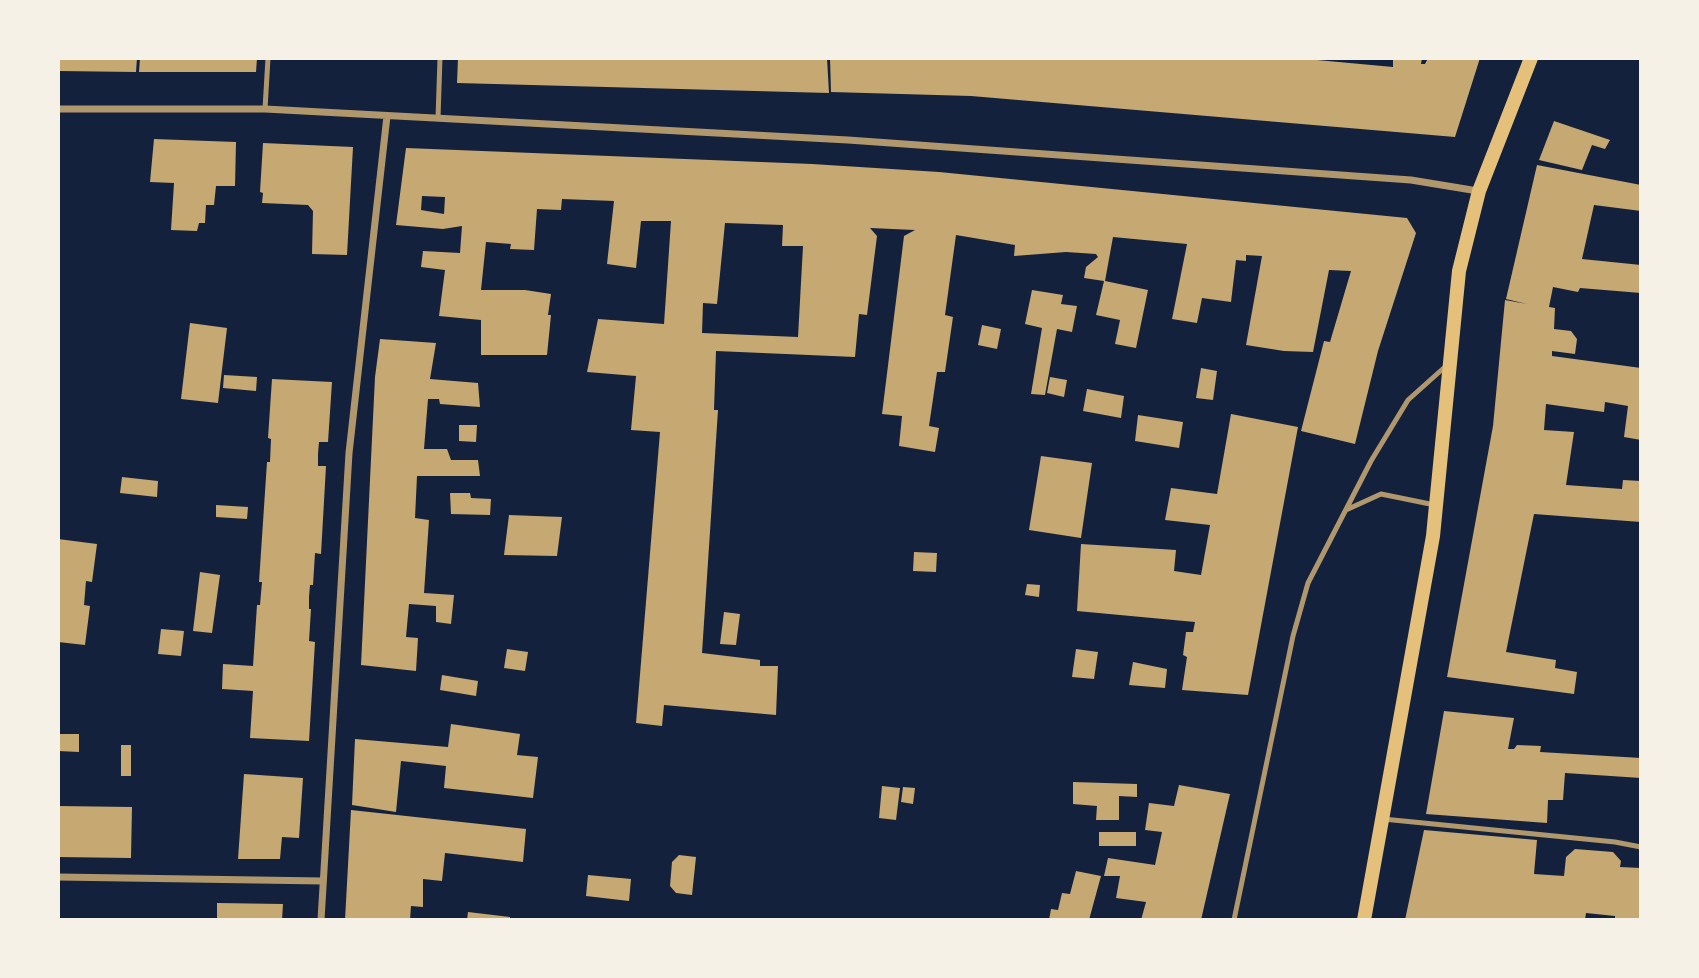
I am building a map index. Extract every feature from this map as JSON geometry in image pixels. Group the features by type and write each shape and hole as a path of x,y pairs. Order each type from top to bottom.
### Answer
{"main road":[{"path":"1364,920 1435,505 1459,271 1479,191 1531,58"}],"street":[{"path":"58,109 265,109 438,118 1013,152 1411,180 1479,191"},
{"path":"321,920 349,453 387,116"},
{"path":"58,877 323,881"}],"lane":[{"path":"265,109 268,58"},
{"path":"438,118 440,58"},
{"path":"1234,920 1293,636 1308,583 1408,400 1448,364"},
{"path":"1345,511 1381,494 1435,505"},
{"path":"1383,819 1615,842 1641,847"}],"building":[{"path":"58,58 137,58 136,72 58,71"},
{"path":"140,58 257,58 256,72 139,72"},
{"path":"458,58 827,58 829,93 457,83"},
{"path":"830,58 1295,58 1393,67 1393,58 1422,58 1421,64 1425,64 1428,58 1480,58 1455,137 971,96 831,92"},
{"path":"1554,121 1610,140 1605,149 1592,145 1582,170 1539,160"},
{"path":"154,139 236,142 235,186 216,186 214,205 206,205 205,223 199,223 197,231 171,230 174,183 150,182"},
{"path":"263,143 353,147 347,255 312,254 313,211 308,205 262,203 263,193 260,192"},
{"path":"406,148 812,164 939,172 1407,218 1416,233 1378,351 1355,444 1301,431 1324,341 1330,342 1351,271 1329,270 1313,352 1284,351 1246,345 1262,256 1246,255 1246,261 1236,260 1231,302 1202,298 1197,323 1172,319 1187,244 1113,237 1105,281 1148,290 1136,348 1115,344 1120,320 1096,315 1104,281 1084,278 1086,267 1098,257 1096,254 1066,252 1014,256 1015,245 956,235 945,315 953,317 945,372 937,372 929,426 939,428 935,452 899,446 902,416 882,414 904,236 915,230 870,228 877,236 867,315 859,314 855,357 716,351 714,410 718,410 702,653 760,660 760,666 778,666 776,715 664,705 662,726 636,723 660,432 631,430 636,376 587,372 598,319 664,324 671,221 641,221 636,268 607,264 614,201 562,199 561,210 537,209 534,250 510,249 511,244 486,242 481,290 525,290 551,294 547,355 481,355 481,320 439,316 445,270 421,267 423,251 460,253 462,226 443,229 396,225","holes":["422,196 445,197 444,214 421,210","725,223 783,225 782,246 803,246 798,337 702,333 703,303 717,304"]},
{"path":"1537,165 1641,185 1641,211 1594,205 1582,259 1641,265 1641,293 1580,288 1578,292 1553,287 1549,307 1555,308 1554,329 1571,331 1577,339 1575,354 1552,351 1552,356 1641,368 1641,440 1624,437 1628,406 1605,402 1604,412 1546,404 1544,430 1574,432 1566,485 1622,489 1623,480 1641,481 1641,522 1534,514 1506,652 1556,660 1555,668 1577,672 1574,694 1447,677 1493,426 1505,300 1527,304 1506,299"},
{"path":"1032,290 1063,295 1061,304 1077,306 1072,332 1057,329 1045,395 1031,394 1042,328 1025,324"},
{"path":"190,323 227,328 218,403 181,399"},
{"path":"982,325 1001,329 997,349 978,345"},
{"path":"380,339 436,343 430,379 478,383 480,407 440,404 439,399 428,399 424,449 447,449 451,460 478,460 480,476 417,476 415,518 429,520 424,593 454,595 451,624 436,622 436,606 409,604 406,637 418,638 416,671 361,665 375,377"},
{"path":"1201,368 1217,371 1213,400 1196,398"},
{"path":"224,375 257,377 256,391 223,388"},
{"path":"1050,377 1067,380 1064,397 1047,393"},
{"path":"272,379 332,382 328,442 319,442 318,454 318,466 326,466 321,554 315,553 313,585 310,585 309,597 309,641 315,642 309,741 250,738 253,691 222,689 223,664 253,666 257,605 260,605 262,582 259,582 267,462 270,462 271,439 268,438"},
{"path":"1087,389 1124,396 1121,418 1083,411"},
{"path":"1231,414 1298,427 1248,695 1182,690 1187,657 1183,655 1186,632 1193,632 1195,622 1077,611 1081,544 1176,550 1174,571 1201,575 1210,525 1165,520 1171,488 1217,494"},
{"path":"1138,415 1183,422 1179,448 1135,441"},
{"path":"459,425 477,425 476,442 459,441"},
{"path":"1041,456 1092,463 1081,538 1029,530"},
{"path":"122,477 158,481 157,497 120,493"},
{"path":"450,493 470,493 471,498 491,499 490,515 451,514"},
{"path":"216,505 248,507 247,519 216,517"},
{"path":"509,515 562,517 557,556 504,555"},
{"path":"58,539 97,544 92,582 86,581 84,605 90,606 85,645 58,642"},
{"path":"914,552 937,553 936,572 913,571"},
{"path":"200,572 220,575 212,633 193,631"},
{"path":"1027,584 1040,585 1039,597 1025,595"},
{"path":"724,612 740,614 736,645 720,644"},
{"path":"161,629 184,631 181,656 158,654"},
{"path":"507,649 528,652 525,671 504,668"},
{"path":"1076,649 1098,652 1094,679 1072,677"},
{"path":"1133,662 1167,669 1165,688 1129,685"},
{"path":"442,675 478,681 476,696 440,690"},
{"path":"1444,711 1514,718 1508,749 1514,749 1517,745 1541,746 1540,752 1641,758 1641,778 1565,773 1563,800 1548,800 1547,823 1426,814"},
{"path":"451,724 520,734 517,755 538,757 533,798 444,788 446,766 401,761 396,812 352,805 355,739 448,747"},
{"path":"59,734 79,734 79,752 58,751"},
{"path":"121,745 131,745 131,776 121,776"},
{"path":"244,774 303,778 299,838 282,837 280,859 238,859"},
{"path":"1073,782 1137,784 1137,797 1119,796 1119,820 1096,820 1097,806 1073,804"},
{"path":"1179,785 1230,794 1201,920 1141,920 1146,902 1116,898 1120,876 1104,876 1108,858 1155,865 1162,832 1145,830 1149,803 1174,806"},
{"path":"882,786 900,788 896,820 879,818"},
{"path":"903,787 915,788 913,804 901,802"},
{"path":"58,806 132,807 131,858 58,857"},
{"path":"351,810 526,829 523,862 445,853 442,881 423,879 423,907 411,906 410,920 345,920"},
{"path":"1424,830 1537,840 1534,874 1564,876 1566,857 1575,849 1613,852 1621,861 1620,867 1641,868 1641,920 1615,920 1615,916 1586,913 1585,920 1405,920"},
{"path":"1099,832 1136,832 1136,846 1099,846"},
{"path":"679,855 696,857 692,895 676,893 670,886 672,862"},
{"path":"1076,871 1101,876 1089,920 1049,920 1051,909 1058,910 1062,893 1070,894"},
{"path":"588,875 631,879 629,901 586,896"},
{"path":"217,903 283,904 282,920 217,920"},
{"path":"468,912 510,917 510,920 467,920"}]}
